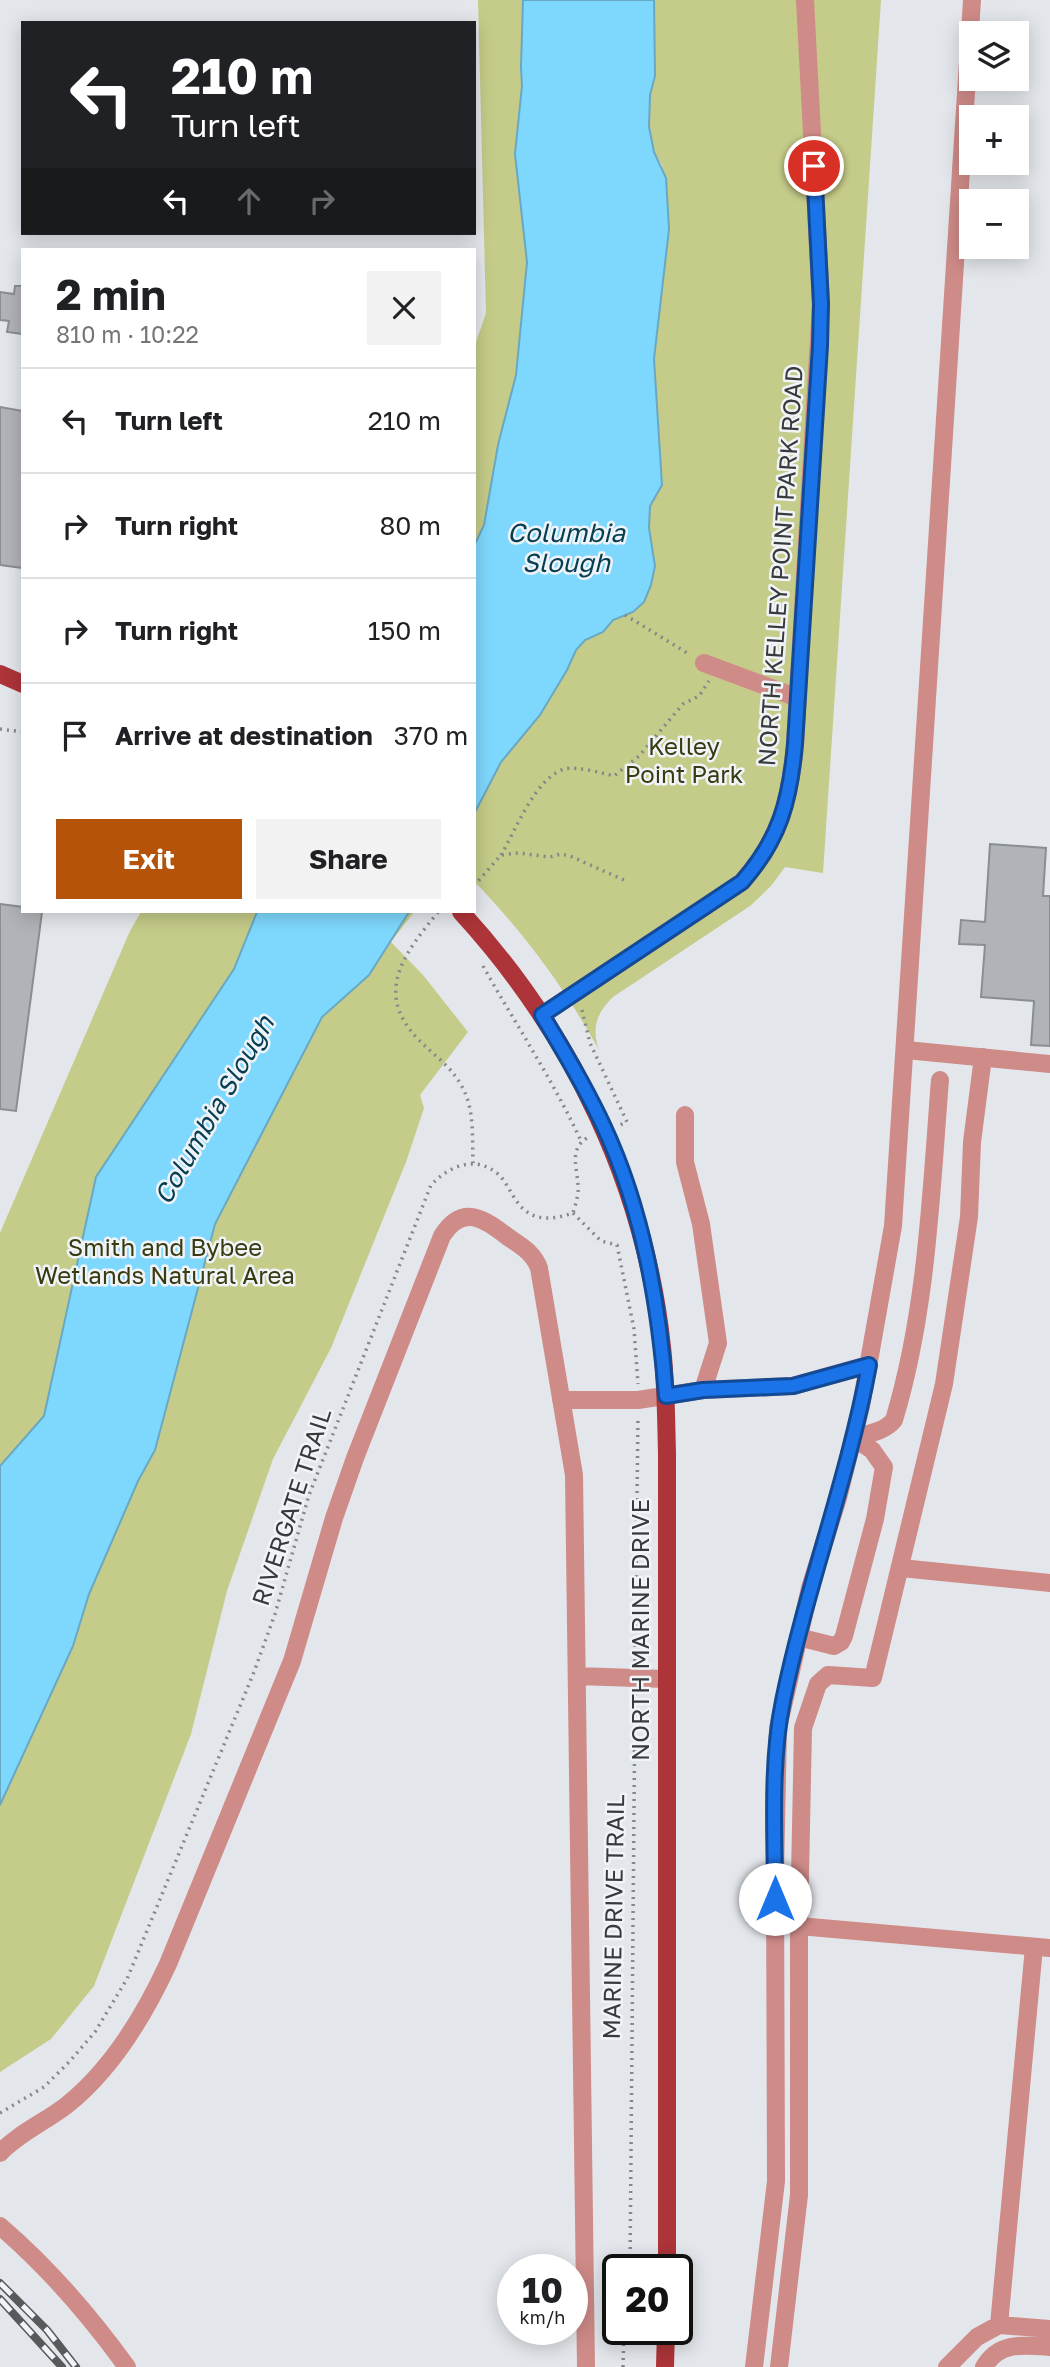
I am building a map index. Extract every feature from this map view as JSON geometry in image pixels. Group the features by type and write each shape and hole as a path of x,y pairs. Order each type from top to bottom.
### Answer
{"main road":[{"path":"0,674 21,684"},
{"path":"0,688 21,685"},
{"name":"NORTH MARINE DRIVE","path":"462,913 542,1015 572,1065 605,1129 631,1198 651,1275 666,1396 667,2254"},
{"path":"665,2367 666,2345"}],"street":[{"name":"NORTH KELLEY POINT PARK ROAD","path":"542,1015 730,892 758,864 778,828 786,805 792,781 798,698 821,304 805,0"},
{"path":"754,2367 776,2181 776,1759 783,1702 798,1637 853,1438 869,1365 893,1226 972,0"},
{"path":"712,665 798,698"},
{"path":"905,1050 1050,1063"},
{"path":"779,2367 799,2195 799,1926 803,1728 818,1684 828,1675 873,1678 944,1384 969,1217 972,1142 983,1057"},
{"path":"853,1438 890,1424 906,1380 926,1249 940,1080"},
{"path":"685,1115 685,1162 701,1224 718,1343 703,1390"},
{"path":"0,2153 14,2140 69,2104 97,2075 126,2040 160,1982 292,1661 334,1518 442,1236 456,1221 470,1217 482,1219 534,1257 539,1268 574,1475 586,2367"},
{"path":"561,1399 638,1401 703,1390 793,1386 869,1365"},
{"path":"798,1637 834,1646 841,1642 844,1636 876,1519 884,1466 872,1450 853,1438"},
{"path":"901,1568 1050,1583"},
{"path":"578,1676 665,1679"},
{"path":"799,1926 1042,1948 999,2325"},
{"path":"0,2226 51,2274 127,2367"},
{"path":"947,2367 977,2337 999,2325 1050,2329"},
{"path":"984,2367 1001,2349 1014,2344 1050,2347"}],"path":[{"path":"476,884 500,855 528,803 552,775 566,768 614,776 639,756 684,704 699,696 712,665 625,615"},
{"path":"0,729 21,732"},
{"path":"500,855 518,853 550,857 561,854 624,880"},
{"path":"437,913 405,955 399,969 395,997 405,1024 462,1086 472,1119 473,1163 498,1175 518,1204 533,1215 545,1219 573,1213 579,1187 576,1150 581,1141 627,1122 590,1043 579,991"},
{"path":"480,962 505,1007 546,1070 581,1141"},
{"name":"RIVERGATE TRAIL","path":"0,2113 44,2087 70,2061 96,2032 127,1979 254,1672 275,1614 309,1494 431,1185 444,1172 459,1165 473,1163"},
{"name":"MARINE DRIVE TRAIL","path":"573,1213 601,1241 617,1245 634,1329 638,1401 629,2254"},
{"path":"623,2367 624,2345"}],"green space":[{"path":"478,0 523,0 522,86 515,154 527,262 516,375 498,445 484,525 476,542 476,342 486,313"},
{"name":"Kelley Point Park","path":"654,0 881,0 823,873 785,867 771,886 750,906 613,997 597,1021 599,1050 542,961 476,883 476,810 501,762 540,715 576,650 585,640 603,632 613,620 633,612 655,566 649,528 650,506 662,485 654,359 669,229 662,165 654,152 649,127 650,95 655,76"},
{"name":"Smith and Bybee Wetlands Natural Area","path":"140,913 413,913 391,942 423,975 468,1032 420,1095 424,1108 406,1162 331,1348 273,1459 227,1591 191,1734 94,1986 51,2039 0,2072 0,1233 130,931"}],"water":[{"name":"Columbia Slough","path":"523,0 654,0 655,76 650,95 649,127 654,152 666,178 669,229 654,359 662,485 650,506 649,528 655,566 644,602 633,612 613,620 603,632 585,640 576,650 540,715 501,762 476,810 476,542 484,525 498,445 516,375 527,262 515,154 522,86"},
{"name":"Columbia Slough","path":"257,913 408,913 369,975 322,1017 215,1224 155,1450 138,1481 89,1594 73,1646 0,1805 0,1466 44,1416 96,1177 234,969"}],"building":[{"path":"15,286 21,286 21,334 7,332 9,321 0,320 0,292 14,294"},
{"path":"0,407 21,411 21,568 0,565"},
{"path":"990,844 1046,848 1043,896 1050,896 1050,1046 1031,1045 1034,1001 981,997 985,945 959,944 961,920 985,922"},
{"path":"0,904 21,907 21,913 42,913 16,1111 0,1109"}],"railway":[{"path":"0,2283 47,2330 76,2367"},
{"path":"0,2299 62,2367"}],"route":[{"path":"775,1899 778,1728 810,1588 849,1457 869,1365 793,1386 703,1390 666,1396 651,1275 631,1198 605,1129 542,1015 742,882 770,845 786,805 792,781 795,744 820,346 821,304 814,166"}]}
